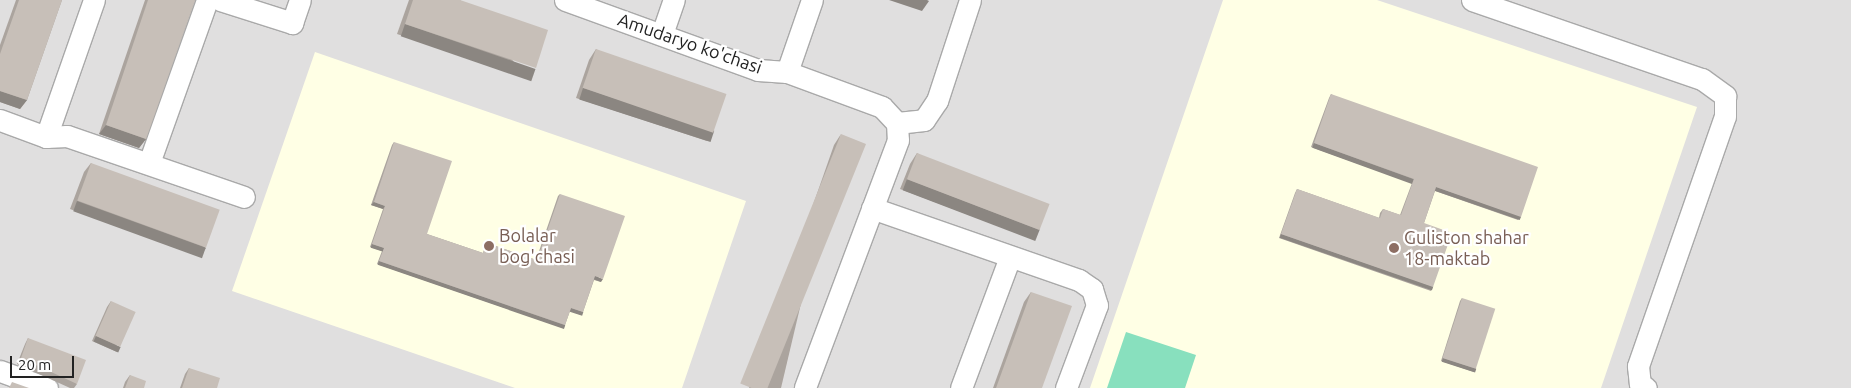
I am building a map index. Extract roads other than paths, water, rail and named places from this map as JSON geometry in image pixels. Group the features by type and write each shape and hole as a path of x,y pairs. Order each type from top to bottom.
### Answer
{"street":[{"path":"46,137 94,0"},
{"path":"149,164 206,0"},
{"path":"220,0 292,23 300,0"},
{"name":"Amudaryo ko'chasi","path":"565,0 758,70 787,72 882,107 897,123"},
{"path":"662,34 674,0"},
{"path":"787,72 812,0"},
{"path":"805,388 898,140 897,123 924,120 938,102 970,0"},
{"path":"1472,0 1702,79 1725,96 1726,116 1638,366 1640,384 1646,388"},
{"path":"0,120 46,137 67,136 244,197"},
{"path":"872,208 1010,258 1080,280 1092,289 1097,305 1066,388"},
{"path":"961,388 1010,258"},
{"path":"0,371 47,388"}],"place":[{"name":"Bolalar bog'chasi","path":"489,246"},
{"name":"Guliston shahar 18-maktab","path":"1394,248"}]}
